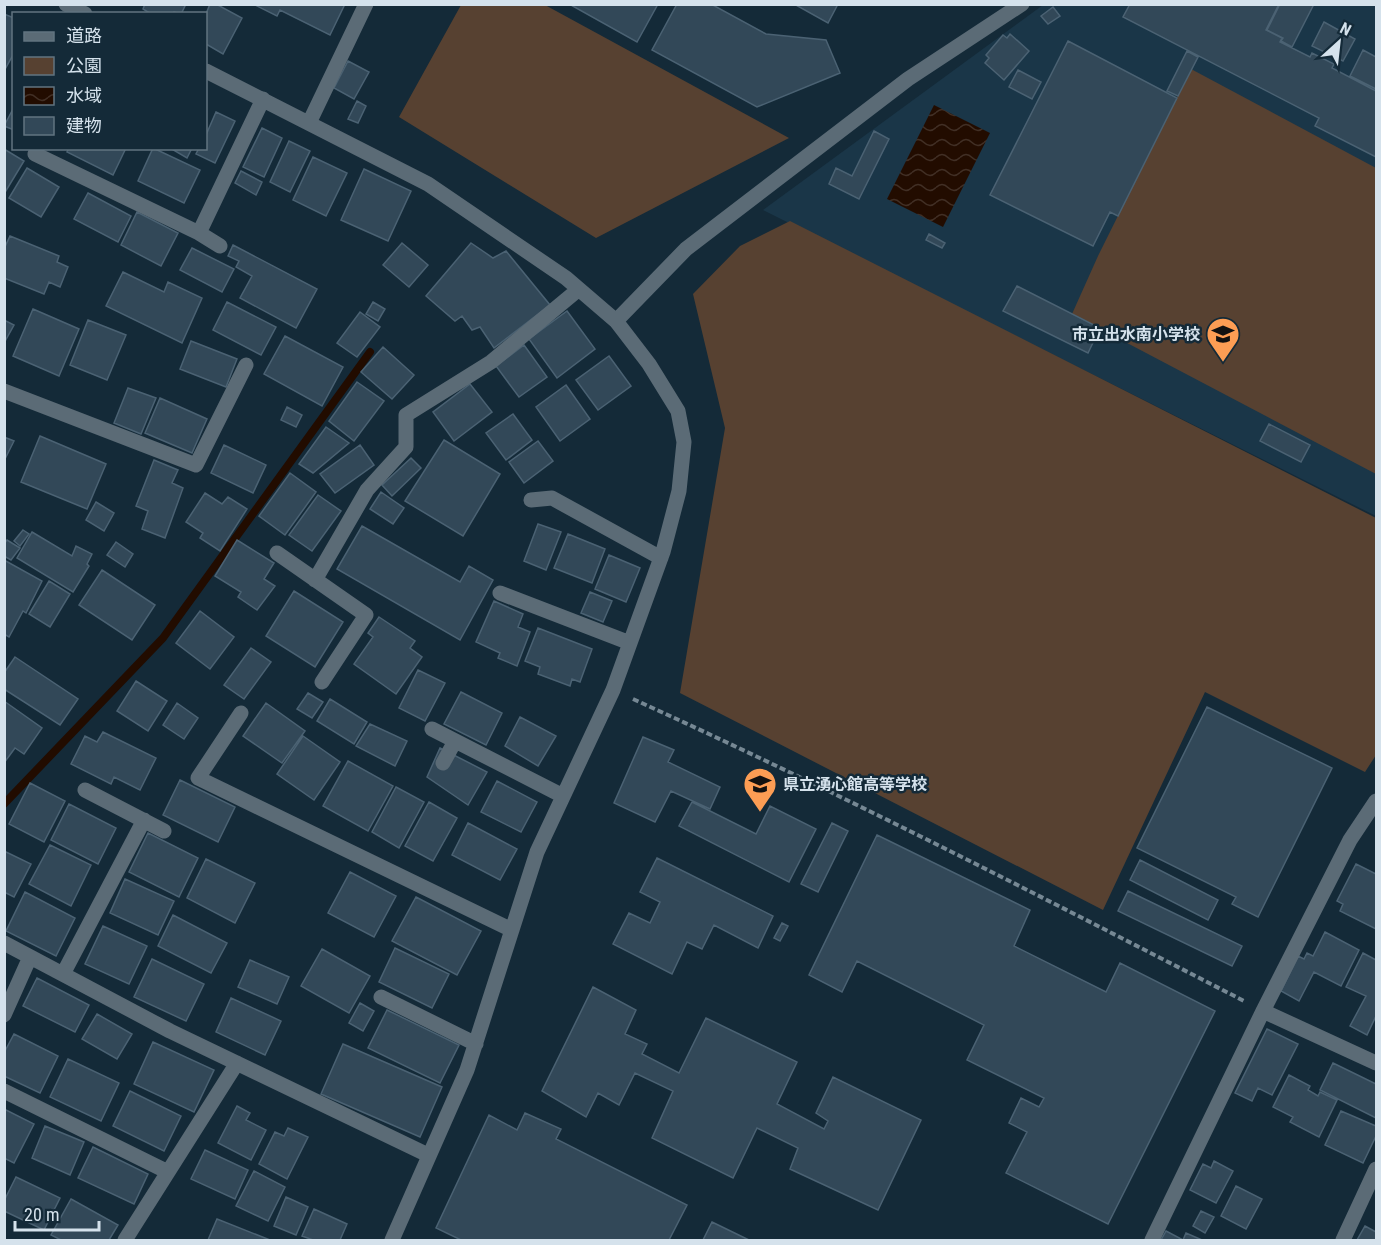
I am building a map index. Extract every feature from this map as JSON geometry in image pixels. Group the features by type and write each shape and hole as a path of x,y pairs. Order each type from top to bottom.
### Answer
{"street":[{"path":"66,4 81,12"},
{"path":"309,123 366,4"},
{"path":"616,321 686,249 908,80 1022,4"},
{"path":"207,71 428,184 579,289 616,321 649,364 678,411 684,442 679,490 661,558 613,690 537,852 467,1070 392,1240"},
{"path":"199,233 263,99"},
{"path":"35,154 199,233 220,246"},
{"path":"315,580 367,490 406,447 406,415 491,362 579,289"},
{"path":"4,391 196,465 246,364"},
{"path":"531,500 552,498 661,558"},
{"path":"277,553 366,615 322,682"},
{"path":"500,593 630,643"},
{"path":"241,713 198,778 512,930"},
{"path":"432,729 563,796"},
{"path":"443,763 455,741"},
{"path":"85,790 164,831"},
{"path":"1152,1240 1263,1011 1350,840 1377,801"},
{"path":"63,974 144,820"},
{"path":"4,943 170,1031 428,1155"},
{"path":"4,1015 30,957"},
{"path":"381,997 476,1044"},
{"path":"1263,1011 1377,1064"},
{"path":"125,1240 237,1063"},
{"path":"4,1091 168,1172"},
{"path":"1343,1240 1377,1169"}],"path":[{"path":"613,690 740,748 1002,876 1263,1011"}],"shaded area":[{"name":"市立出水南小学校","path":"1043,5 1376,5 1376,516 763,210"}],"green space":[{"path":"461,5 545,5 789,138 596,238 399,117"},
{"path":"1191,69 1376,168 1376,474 1072,314 1098,256"},
{"path":"790,221 1376,518 1376,755 1365,772 1205,692 1103,910 680,693 725,428 693,294 740,246"}],"water":[{"path":"934,105 990,133 943,227 887,199"}],"building":[{"path":"145,4 182,4 185,6 182,12 148,12 143,9"},
{"path":"210,4 216,4 242,18 223,54 207,45 207,12"},
{"path":"253,4 345,4 330,35 280,10 277,16"},
{"path":"569,4 658,4 637,42"},
{"path":"677,4 711,4 766,34 826,40 840,73 757,107 652,50"},
{"path":"794,4 838,4 828,23"},
{"path":"1130,4 1279,4 1266,30 1282,38 1280,42 1310,57 1312,53 1334,64 1332,68 1376,91 1376,157 1315,126 1319,118 1123,17"},
{"path":"1280,4 1314,4 1292,47 1281,41 1283,38 1267,30"},
{"path":"1053,7 1060,16 1048,24 1041,16"},
{"path":"4,14 12,17 12,57 4,71"},
{"path":"1324,22 1355,39 1343,61 1312,46"},
{"path":"1010,34 1029,51 1004,80 985,63 989,58 986,55 1003,35 1007,38"},
{"path":"1068,41 1177,98 1118,216 1110,212 1093,246 990,195"},
{"path":"1363,50 1376,57 1376,89 1350,76"},
{"path":"1187,51 1198,57 1178,96 1167,91"},
{"path":"348,61 369,72 354,99 334,88"},
{"path":"1018,70 1041,82 1032,99 1009,87"},
{"path":"357,101 366,106 358,123 348,119"},
{"path":"12,111 12,129 4,126"},
{"path":"216,112 235,121 215,163 196,154 198,150 207,150 207,133"},
{"path":"262,128 282,138 264,177 243,167"},
{"path":"874,131 889,139 859,199 829,184 836,168 852,176"},
{"path":"289,141 310,151 290,192 270,182"},
{"path":"4,149 24,161 4,194"},
{"path":"68,150 125,150 113,175 67,152"},
{"path":"152,150 157,150 200,170 184,203 138,181"},
{"path":"173,150 191,150 187,158"},
{"path":"313,157 347,173 326,216 293,200"},
{"path":"27,168 59,187 41,217 9,198"},
{"path":"364,169 411,191 388,241 341,220"},
{"path":"241,171 262,182 256,195 235,183"},
{"path":"88,193 131,216 118,242 74,219"},
{"path":"137,212 178,233 161,266 121,245"},
{"path":"929,234 945,243 942,248 926,240"},
{"path":"10,236 59,256 57,262 68,267 60,287 49,282 44,294 4,278 4,249"},
{"path":"402,243 428,265 409,287 383,265"},
{"path":"471,243 493,258 506,251 550,305 494,348 480,327 472,330 462,316 455,321 426,296"},
{"path":"233,245 317,289 296,328 240,298 252,276 236,267 239,261 228,256"},
{"path":"192,248 234,269 222,292 180,270"},
{"path":"123,272 164,292 168,282 202,298 182,343 106,306"},
{"path":"1017,286 1100,328 1088,353 1003,311"},
{"path":"227,302 276,327 261,355 213,330"},
{"path":"373,302 385,309 378,321 366,314"},
{"path":"33,309 79,329 59,376 13,356"},
{"path":"567,311 595,349 557,378 529,339"},
{"path":"360,312 380,327 357,357 337,343"},
{"path":"4,320 14,325 4,343"},
{"path":"88,320 126,335 107,380 70,365"},
{"path":"285,336 343,367 322,406 264,374"},
{"path":"191,341 237,359 226,387 180,369"},
{"path":"524,345 547,377 519,397 496,366"},
{"path":"383,347 414,375 392,399 361,372"},
{"path":"609,356 631,386 598,410 576,380"},
{"path":"357,382 384,401 354,441 329,421"},
{"path":"470,384 492,412 454,441 433,412"},
{"path":"566,385 590,419 560,441 536,407"},
{"path":"128,388 156,398 141,434 114,423"},
{"path":"160,398 207,419 192,453 145,433"},
{"path":"287,407 302,415 296,427 281,420"},
{"path":"513,414 532,440 506,460 486,433"},
{"path":"1269,424 1310,445 1301,462 1260,441"},
{"path":"326,427 349,443 313,473 299,464"},
{"path":"40,436 106,464 87,509 21,482"},
{"path":"4,437 14,441 4,461"},
{"path":"444,440 500,474 463,536 405,501"},
{"path":"538,441 553,461 524,483 509,462"},
{"path":"224,445 266,465 253,493 211,473"},
{"path":"360,445 374,465 335,493 320,474"},
{"path":"411,458 421,468 392,496 382,485"},
{"path":"154,460 178,470 172,483 183,488 165,538 142,529 148,511 136,506"},
{"path":"290,473 316,492 285,535 259,516"},
{"path":"381,492 404,508 393,524 370,509"},
{"path":"205,493 222,504 228,497 247,509 220,551 200,538 203,533 186,522"},
{"path":"318,495 341,511 312,551 289,535"},
{"path":"96,502 114,513 104,531 86,520"},
{"path":"538,524 561,532 546,570 524,561"},
{"path":"362,526 460,582 469,566 493,580 460,640 337,569"},
{"path":"23,530 29,534 20,546 14,541"},
{"path":"32,532 72,556 76,546 92,554 87,564 89,566 73,592 17,558"},
{"path":"568,534 605,549 592,583 554,568"},
{"path":"7,540 20,548 11,560 4,556 4,544"},
{"path":"237,540 274,563 264,579 275,586 257,610 238,597 241,592 215,576"},
{"path":"116,542 133,554 125,567 107,555"},
{"path":"609,555 640,568 626,602 595,589"},
{"path":"4,560 42,581 26,613 23,611 9,637 4,634"},
{"path":"102,570 155,605 132,640 79,605"},
{"path":"49,581 70,594 50,627 29,614"},
{"path":"294,591 343,622 315,667 266,636"},
{"path":"590,592 612,601 603,622 581,613"},
{"path":"494,601 523,614 518,627 530,632 517,666 498,658 500,653 476,642"},
{"path":"200,611 234,637 210,669 176,643"},
{"path":"379,617 415,641 410,648 422,657 396,694 354,664 373,637 368,633"},
{"path":"538,628 592,649 580,682 572,679 570,686 538,674 540,667 525,661"},
{"path":"251,648 271,662 244,699 224,685"},
{"path":"15,657 78,699 60,725 4,689 4,673"},
{"path":"418,670 445,683 425,721 399,708"},
{"path":"136,681 167,701 148,731 117,711"},
{"path":"461,692 502,713 486,745 444,724"},
{"path":"308,693 323,702 312,718 297,709"},
{"path":"330,699 367,722 354,744 317,721"},
{"path":"4,701 42,728 24,754 15,748 4,763"},
{"path":"177,703 198,718 184,739 163,725"},
{"path":"266,703 305,731 282,763 243,736"},
{"path":"1207,707 1332,768 1258,917 1232,904 1236,897 1137,848"},
{"path":"520,717 556,736 538,766 505,746"},
{"path":"370,724 407,741 395,766 356,746"},
{"path":"103,732 156,758 140,790 114,777 111,784 71,764 85,736 97,742"},
{"path":"303,736 340,762 314,800 277,774"},
{"path":"643,737 674,750 668,762 720,787 710,809 671,791 655,822 614,803"},
{"path":"440,748 487,772 468,805 427,777"},
{"path":"348,761 393,786 368,831 323,806"},
{"path":"180,780 235,807 218,842 163,815"},
{"path":"497,781 537,802 521,832 481,812"},
{"path":"30,783 65,801 44,842 9,824"},
{"path":"396,787 424,802 399,848 372,832"},
{"path":"429,802 457,818 433,861 405,846"},
{"path":"692,802 756,834 770,806 816,829 789,882 679,826"},
{"path":"69,804 116,828 98,864 51,840"},
{"path":"468,823 517,849 500,880 452,855"},
{"path":"832,823 848,831 818,892 801,884"},
{"path":"148,833 198,858 179,897 129,872"},
{"path":"877,835 1030,910 1014,946 1106,992 1120,963 1215,1011 1108,1224 1006,1173 1027,1132 1009,1123 1021,1098 1039,1107 1044,1098 967,1060 984,1025 857,961 842,992 809,975"},
{"path":"50,845 91,865 71,906 29,884"},
{"path":"4,851 31,864 14,897 4,892"},
{"path":"657,858 773,916 758,948 714,925 702,949 687,942 672,974 613,944 629,913 650,923 660,902 640,892"},
{"path":"206,859 255,883 235,923 187,898"},
{"path":"1140,860 1218,900 1208,920 1130,880"},
{"path":"1356,864 1376,874 1376,929 1340,911 1343,904 1337,901"},
{"path":"350,872 396,896 374,937 328,913"},
{"path":"125,879 174,901 158,935 110,913"},
{"path":"1128,891 1242,946 1232,966 1118,911"},
{"path":"25,892 75,918 56,956 6,931"},
{"path":"416,897 481,931 457,975 392,941"},
{"path":"173,915 227,943 211,973 158,946"},
{"path":"782,923 788,926 780,941 774,938"},
{"path":"103,926 147,946 129,984 85,964"},
{"path":"1325,932 1359,950 1341,986 1314,972 1299,1001 1281,991 1298,956 1304,959 1307,953 1313,956"},
{"path":"395,948 449,974 432,1008 379,982"},
{"path":"322,949 370,976 349,1013 301,986"},
{"path":"1363,953 1376,960 1376,1016 1367,1035 1350,1026 1366,996 1346,987"},
{"path":"152,959 204,984 186,1021 134,997"},
{"path":"250,960 289,977 277,1004 238,987"},
{"path":"37,978 89,1005 75,1032 23,1006"},
{"path":"593,987 636,1010 625,1034 647,1044 642,1054 679,1073 706,1018 797,1062 777,1104 824,1129 828,1121 816,1113 833,1077 921,1120 878,1210 790,1169 798,1148 757,1128 733,1178 652,1138 673,1091 635,1073 619,1105 598,1093 586,1117 542,1091"},
{"path":"231,998 281,1021 265,1055 216,1032"},
{"path":"360,1003 374,1011 363,1031 349,1023"},
{"path":"387,1010 459,1045 440,1083 368,1048"},
{"path":"97,1014 132,1034 117,1059 82,1039"},
{"path":"1267,1029 1298,1044 1272,1095 1258,1088 1252,1101 1235,1093"},
{"path":"14,1034 58,1056 40,1093 4,1076 4,1053"},
{"path":"153,1042 214,1070 194,1112 134,1084"},
{"path":"343,1044 442,1087 420,1137 321,1094"},
{"path":"68,1059 119,1083 101,1121 50,1097"},
{"path":"1333,1063 1376,1084 1376,1118 1320,1090"},
{"path":"1289,1075 1310,1086 1308,1090 1318,1096 1320,1092 1337,1100 1319,1137 1290,1122 1293,1117 1273,1107"},
{"path":"130,1091 181,1116 164,1151 113,1126"},
{"path":"237,1106 250,1113 246,1120 266,1130 251,1160 218,1143"},
{"path":"4,1109 34,1124 14,1163 4,1158"},
{"path":"1341,1111 1376,1126 1376,1136 1363,1163 1325,1145"},
{"path":"525,1113 561,1129 556,1139 687,1205 669,1240 461,1240 436,1228 489,1115 517,1130"},
{"path":"45,1126 84,1142 70,1175 32,1158"},
{"path":"288,1128 308,1137 287,1179 259,1164 275,1132 284,1136"},
{"path":"93,1147 148,1174 134,1204 78,1178"},
{"path":"205,1150 248,1170 235,1199 191,1179"},
{"path":"1214,1161 1233,1171 1216,1203 1190,1190 1203,1164 1211,1168"},
{"path":"254,1171 285,1187 268,1221 236,1206"},
{"path":"16,1177 60,1198 44,1230 4,1211 4,1201"},
{"path":"1236,1186 1262,1199 1246,1229 1221,1216"},
{"path":"286,1197 308,1207 296,1235 274,1226"},
{"path":"71,1199 118,1225 109,1240 61,1240 51,1235"},
{"path":"314,1209 347,1224 340,1240 313,1240 302,1236"},
{"path":"1201,1211 1214,1217 1205,1233 1193,1226"},
{"path":"217,1219 270,1240 208,1240"},
{"path":"712,1222 749,1240 703,1240"},
{"path":"1365,1226 1376,1232 1376,1240 1357,1240"},
{"path":"1166,1231 1183,1240 1161,1240"},
{"path":"1186,1233 1202,1240 1183,1240"}],"waterway":[{"path":"4,804 163,638 370,352"}],"place":[{"name":"市立出水南小学校","path":"1223,363"},
{"name":"県立湧心館高等学校","path":"760,813"}]}
